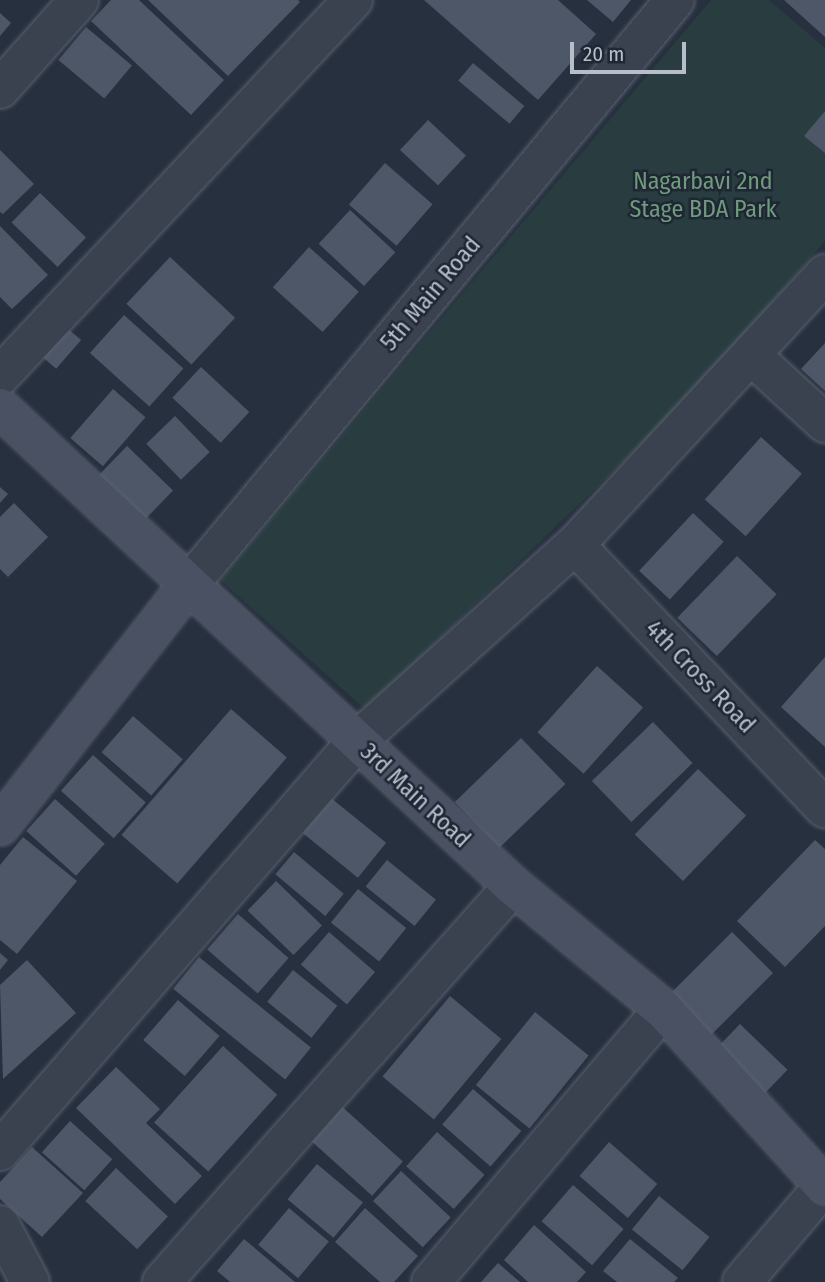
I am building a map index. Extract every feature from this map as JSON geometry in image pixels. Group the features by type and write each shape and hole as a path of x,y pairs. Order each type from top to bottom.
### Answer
{"street":[{"path":"0,89 79,0"},
{"path":"0,376 353,0"},
{"name":"5th Main Road","path":"187,587 676,0"},
{"path":"0,1151 357,741 575,545 753,357 825,274"},
{"path":"753,357 825,423"},
{"name":"3rd Main Road","path":"0,408 187,587 513,887 663,1009 824,1186"},
{"name":"4th Cross Road","path":"575,545 825,808"},
{"path":"0,826 187,587"},
{"path":"162,1282 513,887"},
{"path":"431,1282 663,1009"},
{"path":"743,1282 824,1186"},
{"path":"0,1225 30,1282"}],"green space":[{"name":"Nagarbavi 2nd Stage BDA Park","path":"711,0 769,0 825,48 825,241 684,403 366,710 220,580"}],"building":[{"path":"111,0 139,0 224,80 191,115 91,21"},
{"path":"148,0 298,0 300,2 228,76"},
{"path":"424,0 558,0 596,34 538,100"},
{"path":"587,0 631,0 613,22"},
{"path":"784,0 825,0 825,37"},
{"path":"0,13 11,23 0,36"},
{"path":"86,27 132,66 104,99 58,60"},
{"path":"473,63 524,106 510,124 458,81"},
{"path":"825,111 825,153 804,136"},
{"path":"428,120 466,155 438,185 400,150"},
{"path":"0,150 34,184 3,214 0,212"},
{"path":"385,163 433,204 396,246 349,205"},
{"path":"40,193 86,237 58,267 12,222"},
{"path":"350,210 395,252 364,286 319,244"},
{"path":"0,226 48,275 12,309 0,297"},
{"path":"309,247 359,292 323,332 273,287"},
{"path":"170,257 235,318 191,365 126,304"},
{"path":"124,315 183,369 149,406 90,353"},
{"path":"66,327 81,340 56,369 41,356"},
{"path":"825,343 825,391 801,369"},
{"path":"201,367 249,412 221,443 172,398"},
{"path":"113,389 145,417 103,466 70,438"},
{"path":"175,416 210,452 181,480 146,444"},
{"path":"761,437 802,474 746,536 705,499"},
{"path":"127,446 173,490 140,524 94,480"},
{"path":"0,487 8,494 0,503"},
{"path":"14,503 48,537 8,577 0,569 0,517"},
{"path":"693,513 724,542 670,599 639,571"},
{"path":"737,556 777,594 717,656 677,618"},
{"path":"825,657 825,747 781,707"},
{"path":"597,666 643,707 584,774 537,732"},
{"path":"231,709 287,758 177,884 121,835"},
{"path":"133,716 183,759 151,796 102,752"},
{"path":"653,722 693,763 631,822 592,781"},
{"path":"521,738 565,784 499,848 455,802"},
{"path":"93,755 146,803 114,838 61,791"},
{"path":"698,769 746,816 683,881 635,834"},
{"path":"331,798 386,843 358,878 303,833"},
{"path":"55,799 105,844 76,876 26,831"},
{"path":"23,837 77,881 17,954 0,940 0,865"},
{"path":"815,840 825,849 825,926 785,967 737,921"},
{"path":"294,852 344,894 325,916 275,874"},
{"path":"387,860 436,900 415,926 366,886"},
{"path":"276,881 322,925 294,955 248,910"},
{"path":"358,889 406,928 379,961 331,922"},
{"path":"238,914 289,958 258,993 207,949"},
{"path":"329,932 375,972 347,1004 301,964"},
{"path":"732,932 773,973 709,1037 668,996"},
{"path":"0,953 8,960 0,970"},
{"path":"199,957 311,1048 285,1079 173,989"},
{"path":"27,960 76,1013 3,1079 0,985"},
{"path":"293,970 337,1006 311,1038 267,1002"},
{"path":"450,996 501,1039 434,1120 383,1076"},
{"path":"178,1000 220,1036 185,1076 143,1040"},
{"path":"535,1012 589,1055 529,1128 476,1085"},
{"path":"740,1024 787,1070 759,1099 712,1053"},
{"path":"223,1046 277,1095 208,1171 154,1123"},
{"path":"116,1067 160,1109 146,1123 202,1176 175,1204 76,1108"},
{"path":"473,1089 521,1131 490,1166 442,1124"},
{"path":"339,1104 403,1162 372,1196 308,1138"},
{"path":"70,1121 112,1159 84,1190 42,1152"},
{"path":"437,1132 485,1175 454,1209 406,1166"},
{"path":"609,1142 657,1184 628,1218 579,1176"},
{"path":"32,1147 83,1193 42,1237 0,1199 0,1182"},
{"path":"317,1164 363,1203 333,1238 287,1199"},
{"path":"116,1168 168,1216 137,1249 85,1201"},
{"path":"401,1171 451,1217 423,1247 373,1201"},
{"path":"573,1185 624,1229 592,1265 542,1221"},
{"path":"659,1196 710,1237 682,1270 632,1229"},
{"path":"289,1208 329,1241 298,1278 258,1245"},
{"path":"365,1208 418,1256 394,1282 380,1282 335,1242"},
{"path":"534,1225 586,1272 577,1282 528,1282 504,1260"},
{"path":"244,1239 295,1282 230,1282 217,1271"},
{"path":"630,1239 678,1278 674,1282 617,1282 603,1271"},
{"path":"498,1263 520,1282 481,1282"}]}
